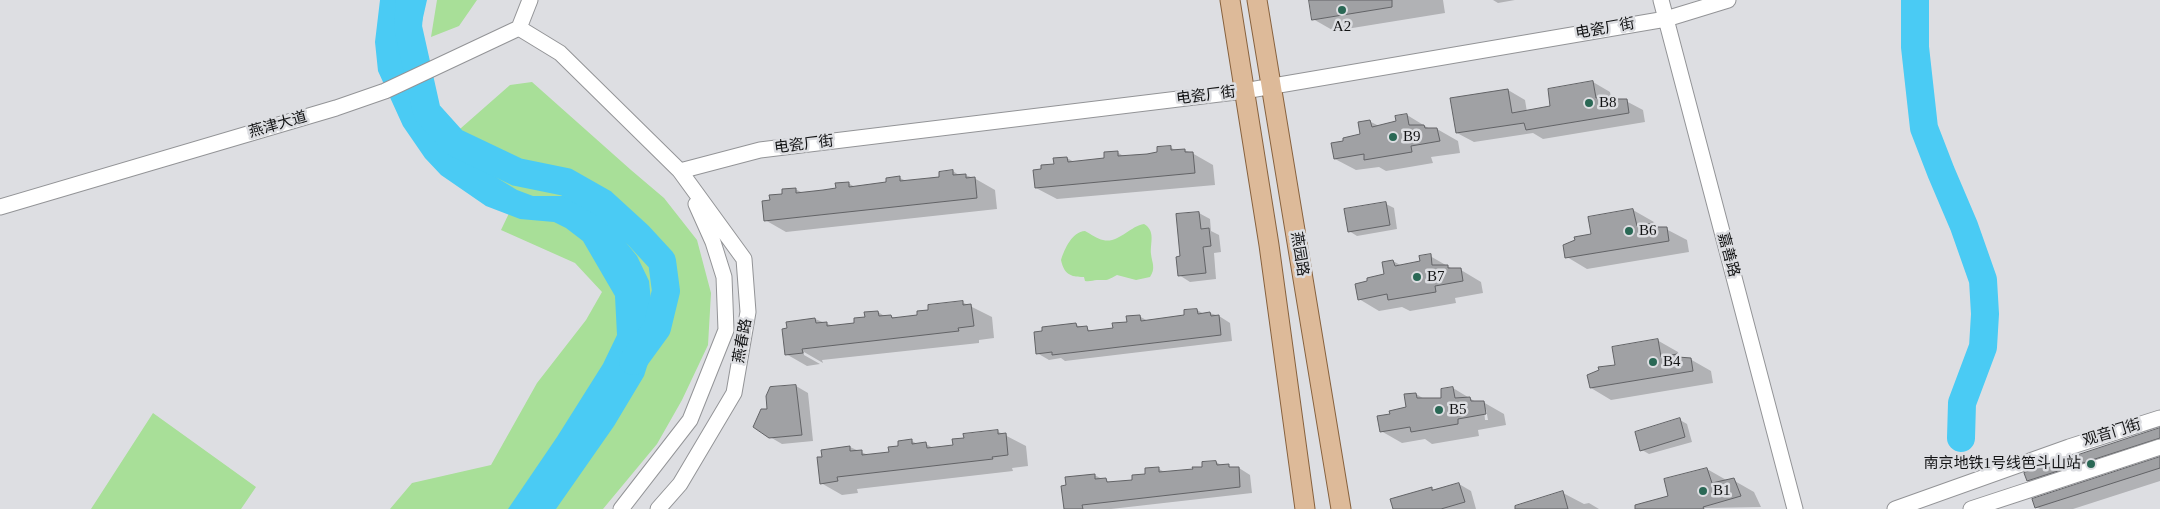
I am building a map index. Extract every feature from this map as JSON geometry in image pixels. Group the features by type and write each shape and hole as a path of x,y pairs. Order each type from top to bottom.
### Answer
{"main road":[{"name":"燕园路","path":"1230,0 1269,245 1305,509"},
{"name":"燕园路","path":"1258,0 1342,509"}],"street":[{"path":"519,28 530,0"},
{"name":"嘉善路","path":"1661,0 1795,509"},
{"name":"电瓷厂街","path":"680,171 760,150 1244,92 1666,19 1728,0"},
{"name":"燕津大道","path":"0,207 336,108 385,91 519,28"},
{"name":"燕春路","path":"519,28 560,53 680,171 744,259 748,312 734,392 680,484 658,509"},
{"name":"燕春路","path":"621,509 690,420 726,330 724,278 713,242 680,171"},
{"name":"观音门街","path":"1896,509 2069,447 2160,418"},
{"name":"观音门街","path":"1971,509 2160,447"}],"green space":[{"path":"437,0 477,0 459,26 431,37"},
{"path":"532,82 664,198 697,240 711,293 708,345 682,400 657,444 603,509 390,509 412,483 491,465 537,383 586,320 602,292 575,263 501,230 511,209 436,150 510,85"},
{"path":"1144,224 1150,230 1152,238 1151,254 1153,268 1150,277 1136,280 1117,275 1107,280 1085,281 1084,277 1068,274 1064,269 1061,260 1067,246 1076,234 1085,231 1098,239 1108,241"},
{"path":"153,413 256,487 241,509 91,509"}],"water":[{"path":"380,0 427,0 417,44 417,67 421,91 431,121 458,154 517,190 533,196 563,196 586,201 602,213 637,256 649,281 655,341 644,376 614,426 556,509 508,509 557,437 603,364 617,335 615,296 583,241 566,228 554,222 520,219 486,206 441,175 425,158 403,126 378,71 375,42"}],"building":[{"name":"A2","path":"1309,0 1392,0 1392,7 1312,20"},
{"path":"1593,81 1596,98 1613,96 1613,99 1627,99 1629,113 1526,130 1524,123 1456,133 1450,98 1508,89 1512,113 1550,106 1548,89"},
{"name":"B9","path":"1407,114 1409,125 1424,125 1425,128 1437,128 1440,141 1411,146 1412,152 1364,160 1364,154 1334,159 1331,143 1343,141 1343,138 1360,134 1358,122 1370,120 1372,127 1396,121 1395,116"},
{"path":"1171,146 1171,150 1185,149 1185,152 1193,152 1195,173 1035,188 1033,170 1041,169 1041,165 1054,164 1053,158 1067,157 1068,162 1104,158 1104,152 1118,151 1118,156 1147,154 1157,152 1157,147"},
{"path":"953,170 953,175 966,174 966,178 975,177 977,198 764,221 762,201 770,200 769,195 782,194 782,189 796,188 796,193 836,188 835,183 849,182 849,187 886,182 886,178 900,176 900,181 939,177 939,172"},
{"path":"1386,202 1390,225 1348,232 1344,209"},
{"name":"B6","path":"1633,209 1637,226 1653,223 1653,227 1667,227 1669,241 1565,258 1563,245 1575,240 1574,237 1591,234 1588,217"},
{"path":"1199,212 1201,229 1209,228 1211,246 1203,247 1206,273 1178,276 1176,257 1180,256 1176,214"},
{"name":"B7","path":"1431,254 1432,265 1448,265 1448,268 1461,268 1463,281 1435,286 1436,292 1388,300 1387,294 1358,300 1355,284 1367,281 1367,278 1384,274 1382,262 1393,260 1395,266 1420,261 1419,256"},
{"path":"963,301 963,305 971,304 974,326 958,328 959,331 802,349 803,353 785,355 782,329 787,328 786,322 815,318 816,323 827,322 827,326 854,323 854,318 865,317 864,312 878,311 879,316 891,315 892,318 917,315 917,311 928,310 928,305"},
{"path":"1197,309 1198,314 1210,312 1211,316 1219,315 1221,335 1052,355 1052,352 1036,354 1034,332 1042,331 1042,327 1076,323 1077,327 1087,326 1088,331 1113,328 1112,323 1127,322 1126,316 1140,315 1141,321 1184,315 1184,310"},
{"name":"B4","path":"1658,339 1661,357 1677,354 1678,357 1691,358 1693,371 1590,388 1587,375 1599,370 1598,367 1615,365 1612,347"},
{"path":"796,385 802,435 769,438 753,427 761,409 767,409 766,396 770,387"},
{"name":"B5","path":"1453,387 1455,398 1470,397 1471,401 1484,401 1486,414 1458,419 1458,424 1411,432 1410,427 1380,432 1377,416 1390,414 1389,411 1406,407 1404,394 1416,393 1417,398 1441,398 1441,389"},
{"path":"1680,418 1685,437 1640,451 1635,432"},
{"path":"2160,428 2160,438 2027,481 2024,473"},
{"path":"998,430 998,434 1006,433 1008,455 992,457 993,459 837,477 838,481 820,484 817,457 822,457 821,450 850,446 850,451 862,450 862,455 889,452 888,447 898,446 898,441 912,439 912,444 926,442 927,448 953,445 952,439 964,438 963,434"},
{"path":"2160,457 2160,468 2035,508 2032,499"},
{"path":"1216,461 1217,465 1229,464 1229,467 1239,467 1240,487 1082,505 1083,509 1064,509 1061,486 1066,485 1065,477 1095,474 1095,479 1106,478 1107,482 1132,480 1132,475 1145,474 1145,468 1159,467 1159,472 1193,469 1192,467 1202,467 1202,462"},
{"name":"B1","path":"1707,468 1712,483 1734,478 1741,496 1703,507 1704,509 1635,509 1635,505 1668,496 1664,479"},
{"path":"1459,483 1465,502 1441,509 1393,509 1390,499 1432,487 1432,490"},
{"path":"1563,491 1568,509 1515,509 1515,506"}],"waterway":[{"path":"410,0 408,27 427,112 454,142 517,172 566,182 603,203 638,235 662,261 666,291 657,328 633,361"},
{"path":"1915,0 1915,47 1924,128 1964,226 1983,280 1985,314 1983,347 1962,403 1961,438"}],"place":[{"name":"A2","path":"1342,10"},
{"name":"B8","path":"1589,103"},
{"name":"B9","path":"1393,137"},
{"name":"B6","path":"1629,231"},
{"name":"B7","path":"1417,277"},
{"name":"B4","path":"1653,362"},
{"name":"B5","path":"1439,410"},
{"name":"南京地铁1号线笆斗山站","path":"2091,464"},
{"name":"B1","path":"1703,491"}]}
